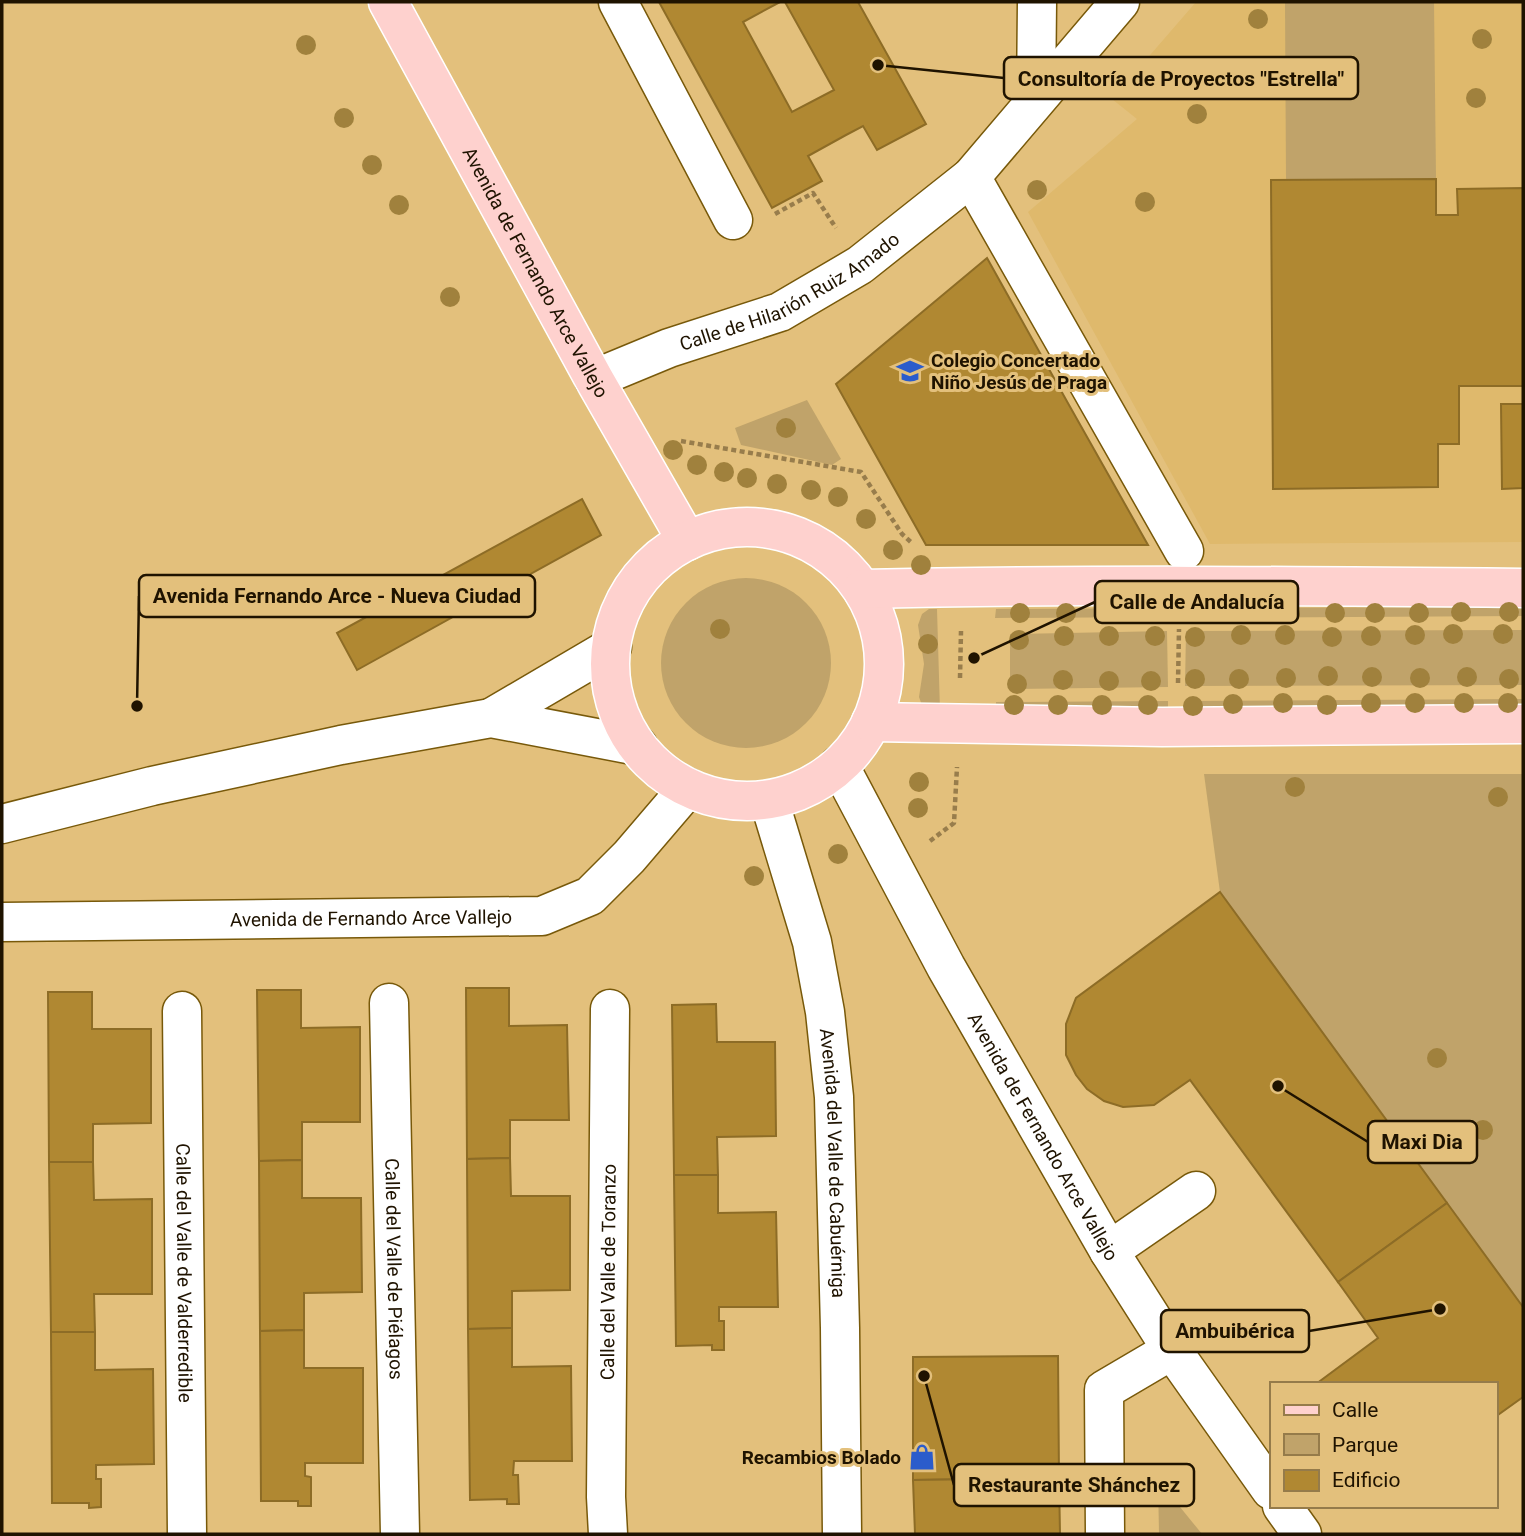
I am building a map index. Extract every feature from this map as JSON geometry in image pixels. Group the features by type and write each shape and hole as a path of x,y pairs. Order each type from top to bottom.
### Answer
{"main road":[{"name":"Avenida de Fernando Arce Vallejo","path":"388,2 594,379 687,541"},
{"path":"735,527 759,527 784,532 807,541 828,554 847,570 862,589 881,632 884,654 879,700 858,745 818,782 769,800 727,800 688,788 660,770 638,746 624,724 615,699 611,673 612,646 623,607 650,568 687,541 710,532 735,527"},
{"path":"862,589 963,586 1182,568 1523,588"},
{"path":"871,722 1178,727 1523,724"}],"street":[{"path":"618,2 733,220"},
{"path":"1036,99 1037,2"},
{"name":"Calle de Hilarión Ruiz Amado","path":"594,379 669,348 780,312 860,265 971,177 1118,2"},
{"path":"971,177 1182,568"},
{"path":"2,824 140,789 341,745 491,718 612,646"},
{"path":"491,718 638,746"},
{"name":"Avenida de Fernando Arce Vallejo","path":"839,765 946,967 1109,1251 1172,1350 1270,1489"},
{"name":"Avenida de Fernando Arce Vallejo","path":"2,922 542,916 590,896 629,857 688,788"},
{"name":"Avenida del Valle de Cabuérniga","path":"769,800 812,942 825,1012 834,1097 842,1534"},
{"name":"Calle del Valle de Piélagos","path":"389,1003 400,1534"},
{"name":"Calle del Valle de Toranzo","path":"608,1534 606,1483 610,1009"},
{"name":"Calle del Valle de Valderredible","path":"183,1011 187,1534"},
{"path":"1109,1251 1196,1191"},
{"path":"1105,1534 1104,1390 1172,1350"},
{"path":"1283,1508 1302,1534"}],"path":[{"path":"636,453 670,439 861,472 902,534 963,586 954,823 893,867"},
{"path":"1178,727 1182,568"}],"shaded area":[{"path":"1196,2 1523,2 1523,542 1210,544 1028,212 1137,119 1112,99"}],"green space":[{"path":"1285,2 1434,2 1436,179 1286,180"},
{"path":"807,400 841,459 832,465 741,445 735,428"},
{"path":"746,578 778,585 806,603 824,631 831,663 824,695 806,723 778,741 746,748 714,741 686,723 668,695 661,663 668,631 686,603 714,585"},
{"path":"1523,607 1523,616 1188,618 1188,608"},
{"path":"1167,608 1166,617 995,618 996,609"},
{"path":"929,609 937,609 940,711 923,708 919,697 924,664 918,625 922,614"},
{"path":"1523,630 1523,685 1185,686 1186,631"},
{"path":"1167,631 1168,687 1010,689 1010,634"},
{"path":"1523,699 1523,708 1187,709 1187,701"},
{"path":"1168,701 1168,709 996,710 996,702"},
{"path":"1204,774 1523,774 1523,1307 1220,892"},
{"path":"1158,1480 1202,1534 1159,1534"}],"building":[{"path":"659,2 780,2 743,22 792,112 834,90 785,2 858,2 926,124 877,150 863,126 846,135 808,156 822,181 772,208"},
{"path":"1436,179 1436,215 1458,215 1457,189 1523,188 1523,386 1459,386 1459,444 1438,444 1438,487 1273,489 1271,180"},
{"path":"987,258 1148,545 926,545 836,384"},
{"path":"1501,404 1523,404 1523,488 1502,489"},
{"path":"582,499 601,535 357,670 337,633"},
{"path":"1220,892 1447,1203 1338,1282 1190,1080 1154,1105 1123,1107 1104,1101 1087,1089 1066,1055 1066,1024 1076,998"},
{"path":"466,988 509,988 509,1026 567,1025 569,1120 510,1120 510,1158 467,1159"},
{"path":"257,990 301,990 301,1028 360,1027 360,1122 302,1122 302,1160 259,1161"},
{"path":"48,992 92,992 92,1029 151,1029 151,1123 93,1124 93,1162 49,1162"},
{"path":"716,1004 717,1042 775,1042 776,1136 717,1137 718,1175 674,1175 672,1005"},
{"path":"510,1158 511,1196 570,1196 570,1290 512,1291 512,1328 468,1329 467,1159"},
{"path":"302,1160 302,1198 361,1198 362,1292 304,1293 304,1330 260,1331 259,1161"},
{"path":"49,1162 93,1162 94,1200 152,1199 152,1294 94,1294 95,1332 51,1332"},
{"path":"674,1175 718,1175 718,1213 776,1212 778,1307 719,1307 719,1321 724,1321 724,1350 712,1350 712,1345 676,1346"},
{"path":"1447,1203 1523,1307 1523,1397 1497,1416 1497,1382 1319,1382 1378,1338 1338,1282"},
{"path":"512,1328 512,1367 571,1366 572,1461 514,1461 513,1475 518,1475 519,1504 507,1504 507,1499 470,1500 468,1329"},
{"path":"304,1330 304,1368 363,1368 363,1463 305,1463 305,1476 311,1477 311,1506 298,1506 298,1501 261,1501 260,1331"},
{"path":"51,1332 95,1332 95,1370 153,1369 154,1464 96,1465 96,1479 101,1479 101,1507 89,1508 89,1503 52,1503"},
{"path":"1058,1356 1059,1478 913,1480 913,1357"},
{"path":"1059,1478 1060,1534 915,1534 913,1480"}],"place":[{"name":"Consultoría de Proyectos \"Estrella\"","path":"878,65"},
{"name":"Colegio Concertado Niño Jesús de Praga","path":"910,371"},
{"name":"Calle de Andalucía","path":"974,658"},
{"name":"Avenida Fernando Arce - Nueva Ciudad","path":"137,706"},
{"name":"Maxi Dia","path":"1278,1086"},
{"name":"Ambuibérica","path":"1440,1309"},
{"name":"Restaurante Shánchez","path":"924,1376"},
{"name":"Recambios Bolado","path":"922,1457"}]}
